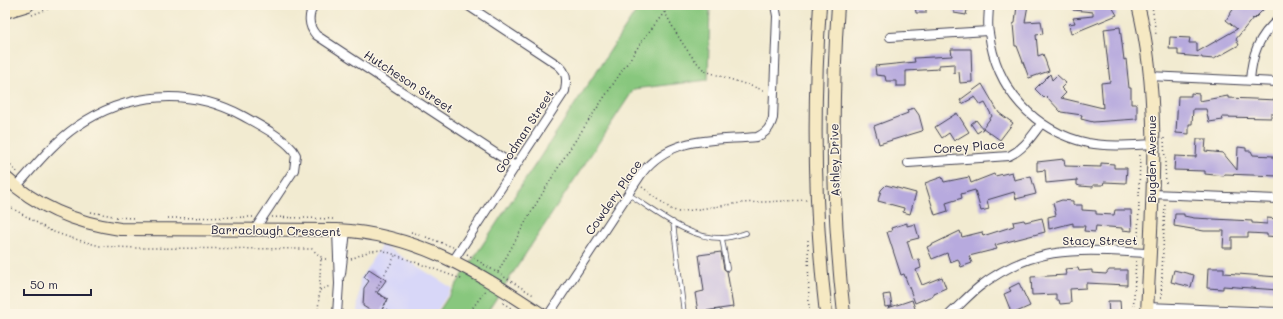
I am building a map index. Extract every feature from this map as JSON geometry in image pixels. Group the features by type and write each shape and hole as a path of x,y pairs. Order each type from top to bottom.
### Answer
{"street":[{"path":"9,9 28,5"},
{"name":"Hutcheson Street","path":"314,5 310,13 309,22 316,34 516,166"},
{"name":"Goodman Street","path":"453,260 565,91 566,76 558,65 467,5"},
{"name":"Cowdery Place","path":"549,314 647,166 672,148 693,143 758,137 766,133 770,128 773,118 777,16 775,5"},
{"name":"Ashley Drive","path":"820,5 816,75 817,199 826,314"},
{"name":"Ashley Drive","path":"838,5 833,153 837,255 844,314"},
{"path":"989,5 988,31 992,52 1006,85 1021,106 1041,124 1069,138 1090,143 1153,144"},
{"name":"Bugden Avenue","path":"1138,5 1143,25 1149,76 1153,144 1147,310"},
{"path":"1250,80 1252,62 1259,41 1266,30 1278,20"},
{"path":"890,37 988,31"},
{"path":"1149,76 1278,82"},
{"path":"20,182 55,145 76,127 109,108 133,100 158,96 183,97 207,101 231,110 254,122 290,146 296,155 294,170 257,223"},
{"name":"Corey Place","path":"908,163 1008,156 1019,152 1027,144 1041,124"},
{"path":"833,153 828,200 837,314"},
{"name":"Barraclough Crescent","path":"5,177 20,182 48,208 96,226 120,229 257,223 342,230 398,240 426,248 453,260 492,282 541,314"},
{"path":"1152,194 1278,199"},
{"path":"337,314 335,285 342,230"},
{"name":"Stacy Street","path":"950,314 978,287 998,273 1020,262 1042,255 1065,250 1149,253"},
{"path":"823,314 824,292"},
{"path":"1147,310 1253,313 1278,312"}],"lane":[{"path":"628,194 673,222 698,235 722,238 746,233"},
{"path":"673,222 684,314"},
{"path":"722,238 727,268"},
{"path":"705,314 720,312"}],"path":[{"path":"662,5 683,43 705,71 762,90 774,91"},
{"path":"498,272 530,214 575,141 642,41 670,5"},
{"path":"1133,314 1137,252 1140,144"},
{"path":"5,160 20,182"},
{"path":"636,182 650,194 678,212 741,203 817,199"},
{"path":"5,204 51,231 68,238 100,246 135,248 312,249 321,257 318,314"},
{"path":"86,210 117,217 138,218"},
{"path":"161,218 257,223"},
{"path":"808,236 809,314"},
{"path":"350,260 361,254 377,249 470,282"},
{"path":"468,254 536,297"},
{"path":"394,314 383,307 388,300 376,292 376,290 385,276 395,255"},
{"path":"320,290 335,285"},
{"path":"468,314 485,291 480,288"}],"shaded area":[{"path":"382,244 452,288 435,314 357,314 360,279"}],"green space":[{"path":"640,5 710,5 708,80 634,89 486,314 437,314"}],"building":[{"path":"915,5 926,5 926,13 916,13"},
{"path":"954,5 968,5 966,15 954,13"},
{"path":"1017,5 1028,5 1025,22 1041,21 1043,34 1036,35 1038,56 1043,54 1049,71 1029,78 1017,46 1015,46 1013,24 1015,23"},
{"path":"1073,5 1111,5 1117,15 1071,34 1069,24 1075,23 1073,18 1093,16 1093,12 1073,10"},
{"path":"1236,5 1268,5 1254,19 1253,18 1236,39 1239,45 1214,59 1178,55 1178,49 1169,49 1170,37 1190,38 1189,43 1197,43 1197,52 1237,29 1226,20"},
{"path":"1120,27 1124,60 1126,59 1129,88 1131,88 1131,104 1137,104 1137,119 1093,122 1081,119 1082,115 1061,112 1046,96 1044,98 1035,89 1050,74 1052,80 1057,75 1066,83 1061,88 1066,93 1061,98 1103,108 1101,83 1110,82 1104,29"},
{"path":"951,49 971,49 972,82 960,83 959,72 954,73 954,64 939,65 939,69 906,71 906,86 896,86 896,81 886,81 885,76 876,75 875,66 915,62 914,58 952,56"},
{"path":"982,84 999,113 1013,123 1000,140 983,128 992,116 985,103 981,105 975,97 962,104 960,100"},
{"path":"1191,93 1199,94 1199,101 1228,96 1228,98 1278,100 1278,114 1271,114 1271,118 1222,117 1223,120 1209,122 1206,109 1193,109 1192,124 1189,124 1189,134 1176,133 1178,96 1191,96"},
{"path":"914,108 919,115 923,130 879,144 874,126 908,113 907,110"},
{"path":"957,113 969,132 954,141 949,133 942,138 935,127"},
{"path":"976,120 983,129 977,133 971,124"},
{"path":"1197,139 1206,139 1205,151 1223,153 1237,170 1238,147 1246,148 1246,151 1251,151 1253,155 1273,156 1273,158 1278,159 1278,176 1225,174 1224,176 1205,174 1205,171 1174,170 1175,156 1196,157"},
{"path":"1064,159 1065,166 1101,167 1101,163 1114,164 1114,168 1127,168 1126,183 1104,182 1103,185 1093,185 1093,187 1077,185 1077,180 1046,183 1045,170 1037,171 1037,162"},
{"path":"1012,172 1014,180 1031,176 1036,194 1016,199 1014,192 987,200 989,209 981,211 975,190 961,194 962,198 946,203 948,211 935,215 925,183 942,177 944,182 969,177 971,183 994,174 995,176"},
{"path":"886,185 916,193 910,214 903,212 904,208 878,201 881,190"},
{"path":"1062,200 1073,201 1073,205 1082,205 1082,210 1096,211 1096,214 1114,215 1115,210 1131,210 1132,231 1122,230 1122,228 1096,226 1095,232 1084,231 1085,226 1073,226 1073,223 1049,229 1048,217 1056,215 1053,203"},
{"path":"1175,214 1184,214 1184,216 1194,218 1252,221 1252,223 1267,224 1267,218 1278,219 1278,237 1267,236 1267,234 1248,233 1248,237 1232,237 1232,248 1223,248 1224,231 1204,231 1174,226"},
{"path":"1042,218 1045,232 995,245 997,249 969,256 972,263 961,267 958,259 950,262 947,253 932,259 927,247 960,231 962,237 982,232 983,236 1014,226 1013,222 1024,220 1025,222"},
{"path":"907,223 907,226 915,224 919,238 907,241 913,260 919,259 921,268 916,270 922,285 942,277 946,288 915,303 904,274 901,275 887,232 892,231 891,228"},
{"path":"721,252 724,269 727,271 733,307 698,312 695,293 704,291 699,255"},
{"path":"1078,268 1079,271 1092,270 1092,273 1106,274 1109,270 1127,270 1127,285 1086,283 1086,288 1070,289 1071,303 1060,304 1059,300 1056,300 1056,294 1032,295 1031,277 1066,275 1065,269"},
{"path":"1208,268 1224,268 1224,273 1278,277 1278,290 1223,286 1223,289 1207,288"},
{"path":"369,269 386,280 377,293 388,299 382,309 390,314 376,314 363,306 364,288 369,281 364,277"},
{"path":"1174,270 1194,275 1191,287 1171,282"},
{"path":"1019,283 1030,306 1012,314 1004,294 1011,291 1009,288"},
{"path":"890,294 892,306 885,307 883,295"},
{"path":"912,300 917,314 890,314 888,308"},
{"path":"1108,301 1120,301 1121,314 1109,314"}]}
